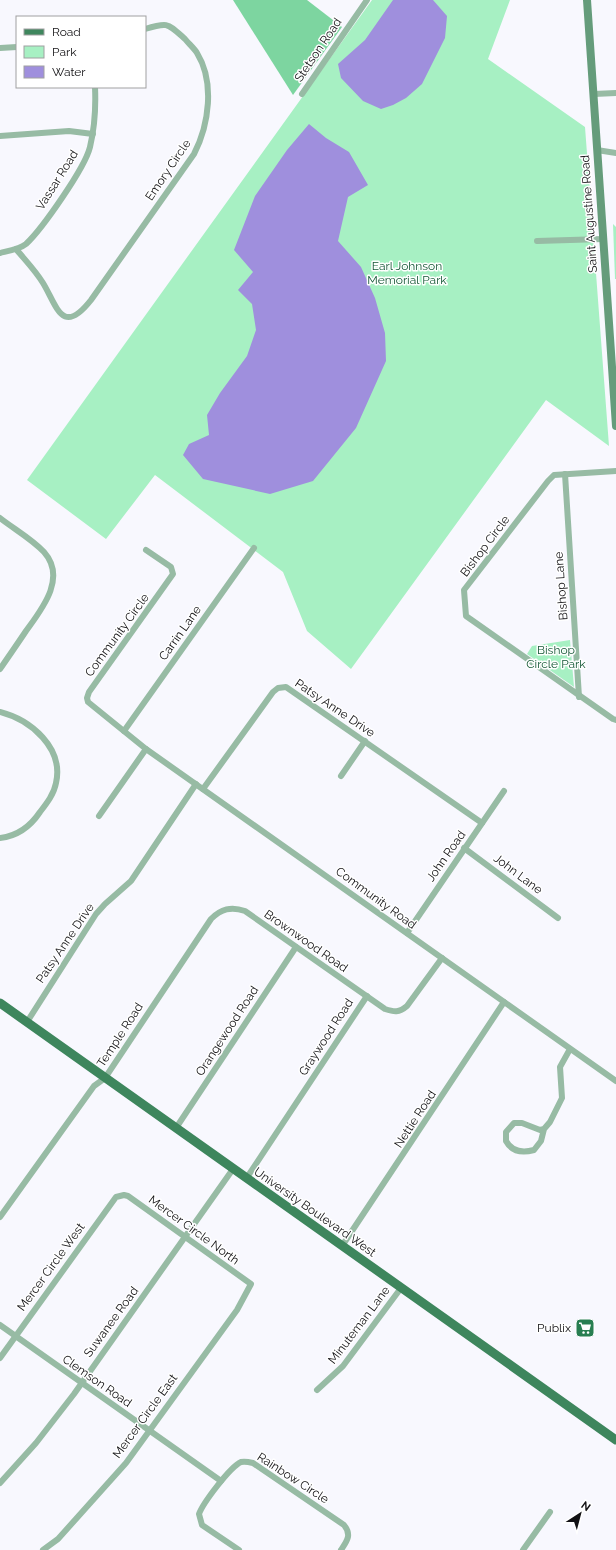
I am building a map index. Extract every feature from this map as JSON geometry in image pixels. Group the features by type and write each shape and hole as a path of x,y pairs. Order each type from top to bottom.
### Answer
{"main road":[{"name":"Saint Augustine Road","path":"587,0 616,426"},
{"name":"University Boulevard West","path":"0,1003 246,1179 616,1440"}],"street":[{"name":"Stetson Road","path":"302,94 366,0"},
{"name":"Emory Circle","path":"16,248 42,282 56,309 64,315 74,316 82,312 194,154 205,126 206,80 197,52 171,26 161,24 146,29"},
{"path":"0,48 16,47"},
{"name":"Vassar Road","path":"0,253 24,245 36,233 75,176 90,149 96,122 95,88"},
{"path":"594,94 616,93"},
{"path":"0,136 69,131 93,134"},
{"path":"597,150 616,153"},
{"path":"537,241 603,239"},
{"name":"Bishop Circle","path":"616,471 554,475 464,590 466,616 579,697 616,720"},
{"name":"Bishop Lane","path":"565,474 579,697"},
{"path":"0,519 44,552 50,563 53,576 48,600 0,669"},
{"name":"Carrin Lane","path":"124,731 254,548"},
{"name":"Community Circle","path":"124,731 88,702 87,698 89,692 172,574 171,567 146,550"},
{"name":"Patsy Anne Drive","path":"203,789 273,692 278,688 286,687 291,689 482,823"},
{"path":"0,712 17,718 32,728 47,742 54,755 57,774 50,799 29,826 3,838"},
{"name":"Community Road","path":"124,731 146,749 616,1082"},
{"path":"341,776 365,741"},
{"path":"99,816 146,749"},
{"name":"Patsy Anne Drive","path":"27,1022 96,914 131,881 196,784"},
{"name":"John Road","path":"407,933 504,791"},
{"name":"John Lane","path":"464,848 558,918"},
{"name":"Brownwood Road","path":"231,908 245,911 366,996"},
{"name":"Temple Road","path":"0,1217 94,1086 105,1078 210,919 217,913 231,908"},
{"name":"Orangewood Road","path":"176,1128 296,947"},
{"name":"Graywood Road","path":"246,1179 366,996 392,1012 402,1010 442,958"},
{"name":"Nettie Road","path":"342,1246 504,1002"},
{"path":"544,1130 540,1130 522,1123 514,1123 506,1132 506,1141 512,1148 519,1151 534,1150 541,1141 544,1130 556,1115 562,1098 560,1067 570,1049"},
{"name":"Suwanee Road","path":"0,1484 36,1443 81,1383 233,1169"},
{"name":"Mercer Circle North","path":"124,1195 250,1284"},
{"name":"Mercer Circle West","path":"0,1358 116,1197 124,1195"},
{"name":"Mercer Circle East","path":"43,1550 58,1539 110,1480 149,1432 237,1310 250,1284"},
{"name":"Minuteman Lane","path":"317,1390 354,1354 401,1288"},
{"name":"Clemson Road","path":"0,1326 149,1432 221,1481"},
{"name":"Rainbow Circle","path":"239,1550 202,1525 199,1514 221,1481 241,1462 253,1463 344,1525 348,1530 348,1538 341,1550"},
{"path":"523,1550 550,1512"}],"green space":[{"path":"233,0 307,0 342,27 293,95"},
{"name":"Earl Johnson Memorial Park","path":"372,0 510,0 488,59 585,127 609,446 546,400 351,669 307,631 283,572 155,475 106,539 27,480"},
{"path":"613,224 616,227 616,279 615,279"},
{"name":"Bishop Circle Park","path":"570,640 574,687 527,654 532,646"}],"water":[{"path":"393,0 433,0 447,16 445,38 422,84 406,98 381,109 363,101 341,78 338,64 365,40"},
{"path":"309,124 326,138 349,152 368,185 348,197 338,241 361,267 375,298 385,333 386,361 356,428 313,481 270,494 203,479 183,455 189,444 209,435 207,415 220,393 247,356 256,330 252,304 238,290 253,272 234,250 255,196 287,150"}],"place":[{"name":"Publix","path":"585,1328"}]}
